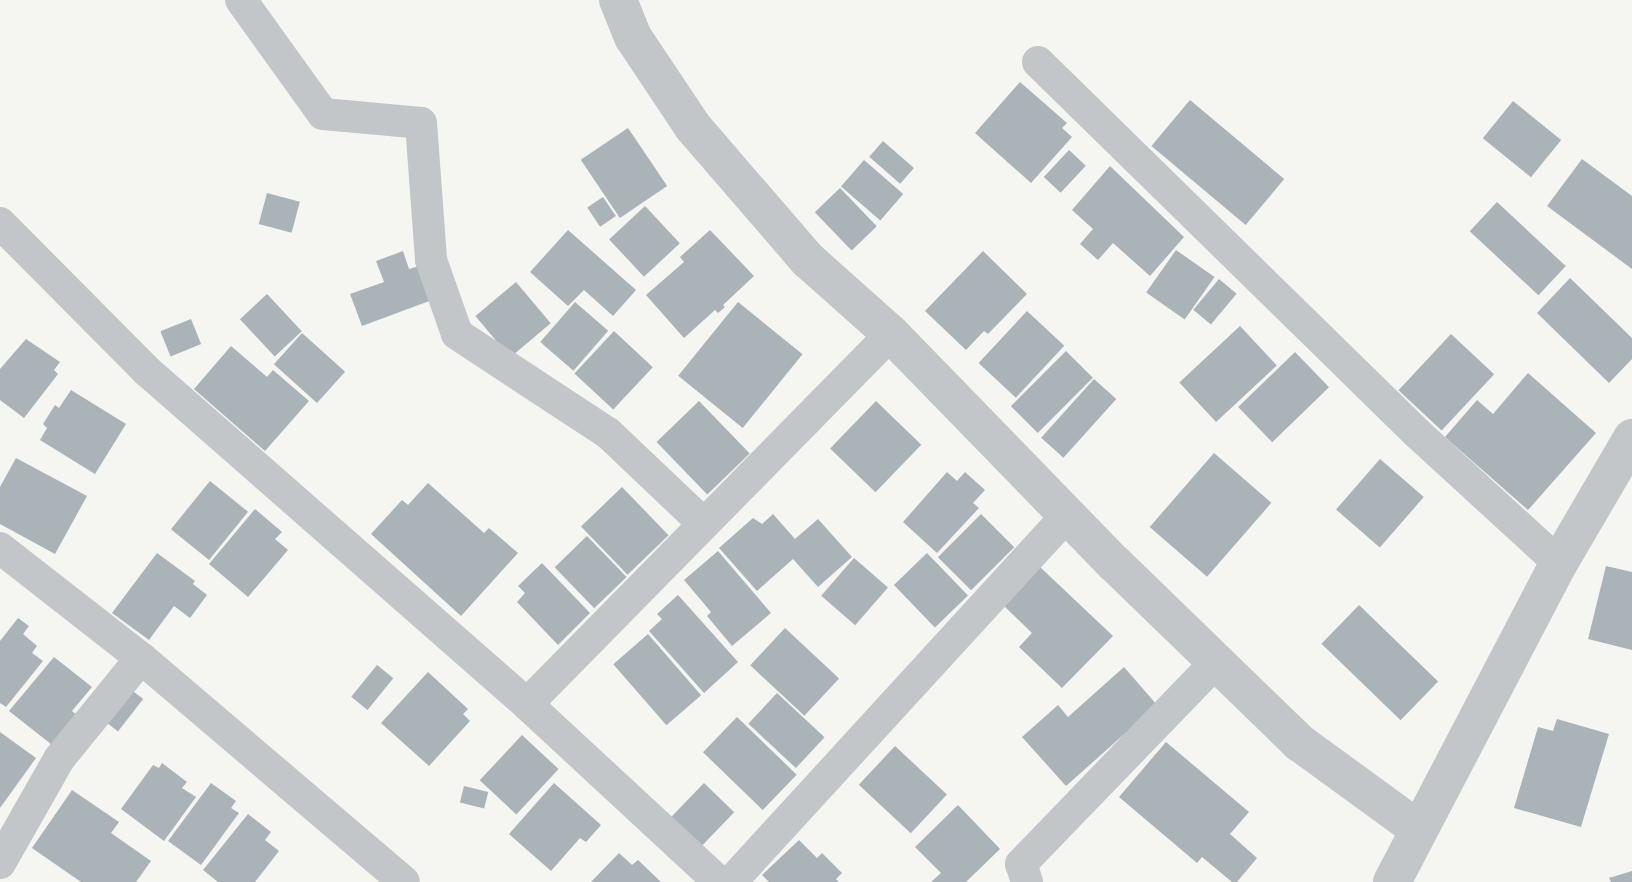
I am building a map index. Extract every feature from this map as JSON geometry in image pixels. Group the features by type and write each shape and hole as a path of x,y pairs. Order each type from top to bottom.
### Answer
{"street":[{"path":"241,0 324,114 421,123 430,260 457,334 608,433 704,524"},
{"path":"618,0 634,37 693,127 808,260 891,334 1215,663 1300,743 1418,829"},
{"path":"1038,62 1417,433 1559,563"},
{"path":"0,223 147,371 527,704 719,882"},
{"path":"527,704 891,334"},
{"path":"1392,882 1559,563 1632,438"},
{"path":"731,882 1068,514"},
{"path":"0,548 141,659 404,882"},
{"path":"0,863 59,759 141,659"},
{"path":"1027,882 1021,864 1215,663"}],"building":[{"path":"1020,82 1067,123 1062,128 1072,137 1031,183 975,133"},
{"path":"1190,100 1284,179 1246,225 1151,146"},
{"path":"1513,101 1561,140 1531,177 1483,138"},
{"path":"628,128 667,186 620,218 581,160"},
{"path":"883,141 914,168 900,184 869,157"},
{"path":"1069,150 1086,166 1061,193 1044,177"},
{"path":"1582,159 1632,196 1632,269 1547,206"},
{"path":"864,160 903,194 880,221 841,186"},
{"path":"1110,166 1184,237 1150,276 1113,243 1098,260 1080,244 1093,229 1072,210"},
{"path":"840,188 877,226 852,250 815,212"},
{"path":"267,193 300,202 292,233 259,224"},
{"path":"603,197 616,216 600,227 587,208"},
{"path":"1497,202 1566,266 1538,295 1470,231"},
{"path":"645,206 680,243 644,277 609,239"},
{"path":"568,230 636,290 613,316 584,290 568,306 530,272"},
{"path":"710,230 754,276 723,305 725,307 718,313 715,310 684,338 646,295 684,262 680,257"},
{"path":"1176,250 1215,277 1185,320 1146,293"},
{"path":"403,251 409,269 419,266 432,300 362,326 350,294 384,282 376,261"},
{"path":"983,251 1027,294 988,334 984,331 966,350 925,311"},
{"path":"1570,278 1632,338 1632,359 1609,383 1537,313"},
{"path":"1219,279 1237,294 1211,324 1193,310"},
{"path":"516,282 551,323 510,357 475,316"},
{"path":"267,294 302,331 275,357 240,319"},
{"path":"575,302 608,331 573,371 540,342"},
{"path":"738,302 803,354 743,428 678,376"},
{"path":"1027,311 1064,346 1016,398 979,363"},
{"path":"191,319 201,344 171,356 160,331"},
{"path":"1240,326 1277,365 1216,422 1179,383"},
{"path":"614,331 653,367 613,410 574,373"},
{"path":"302,333 345,372 317,403 274,364"},
{"path":"1451,334 1494,374 1442,431 1398,390"},
{"path":"26,339 60,362 54,370 58,374 24,418 0,400 0,369"},
{"path":"231,346 267,377 273,370 309,401 265,451 194,389"},
{"path":"1066,351 1093,378 1038,433 1011,406"},
{"path":"1295,352 1329,387 1272,442 1238,407"},
{"path":"1528,373 1596,433 1528,510 1445,437 1477,400 1493,414"},
{"path":"1094,379 1116,399 1063,458 1041,438"},
{"path":"71,390 126,424 95,474 40,440 47,428 43,424 55,405 59,408"},
{"path":"699,401 750,454 707,494 657,442"},
{"path":"876,401 921,445 875,492 830,448"},
{"path":"1214,453 1271,503 1207,577 1150,527"},
{"path":"16,458 87,496 55,554 0,524 0,487"},
{"path":"1380,459 1424,497 1380,548 1336,510"},
{"path":"947,472 957,481 965,472 985,490 973,503 979,508 937,553 903,522"},
{"path":"210,481 248,512 209,560 171,529"},
{"path":"428,483 484,533 489,528 518,553 461,616 371,534 402,500 408,505"},
{"path":"622,487 669,535 628,575 581,527"},
{"path":"255,509 282,532 275,539 288,550 248,597 209,564"},
{"path":"773,514 795,539 818,519 852,557 818,587 793,559 757,591 719,548 753,518 762,524"},
{"path":"981,514 1014,547 971,590 938,557"},
{"path":"587,536 627,577 594,608 555,567"},
{"path":"718,551 771,613 732,646 707,616 711,612 684,580"},
{"path":"157,553 195,581 193,584 207,595 190,618 174,606 149,640 112,613"},
{"path":"927,553 968,595 935,627 894,585"},
{"path":"854,558 888,588 855,625 821,596"},
{"path":"542,563 590,613 558,645 517,602 525,593 518,586"},
{"path":"1606,566 1632,572 1632,650 1588,639"},
{"path":"1040,567 1113,636 1062,688 1019,647 1032,633 1003,605"},
{"path":"678,595 738,662 704,693 649,631 662,619 657,614"},
{"path":"1359,605 1438,681 1401,720 1321,644"},
{"path":"18,618 29,626 23,634 37,646 32,653 43,661 6,707 0,703 0,641"},
{"path":"785,628 839,678 804,716 750,665"},
{"path":"648,634 701,695 666,725 613,664"},
{"path":"54,657 92,687 72,711 81,718 56,748 9,711"},
{"path":"377,665 393,678 368,710 351,697"},
{"path":"1124,667 1157,705 1066,786 1022,737 1058,705 1068,717"},
{"path":"428,672 468,709 463,714 470,721 429,766 381,723"},
{"path":"129,688 143,699 118,731 104,720"},
{"path":"777,693 825,737 796,768 748,724"},
{"path":"737,717 797,775 763,810 703,752"},
{"path":"1557,719 1609,734 1581,827 1514,808 1538,727 1553,731"},
{"path":"0,732 36,758 0,808"},
{"path":"522,735 559,769 516,814 480,780"},
{"path":"1166,742 1249,812 1230,834 1257,858 1237,882 1232,882 1202,857 1197,863 1119,797"},
{"path":"895,746 947,794 911,833 859,785"},
{"path":"162,763 187,782 182,788 196,797 164,841 121,809 153,765 159,768"},
{"path":"211,783 236,801 231,808 239,813 201,865 168,841"},
{"path":"554,783 601,825 586,842 580,838 551,871 509,834"},
{"path":"704,783 734,812 700,847 670,818"},
{"path":"464,786 488,792 484,809 460,802"},
{"path":"72,790 119,822 111,833 151,861 136,882 81,882 32,848"},
{"path":"958,805 1000,849 966,882 931,882 941,873 915,847"},
{"path":"248,814 271,832 265,840 279,851 255,882 218,882 203,870"},
{"path":"799,840 817,858 822,853 842,873 836,879 839,882 769,882 762,875"},
{"path":"619,853 632,865 638,860 661,882 591,882"},
{"path":"1632,871 1632,882 1611,882 1609,878"}]}
